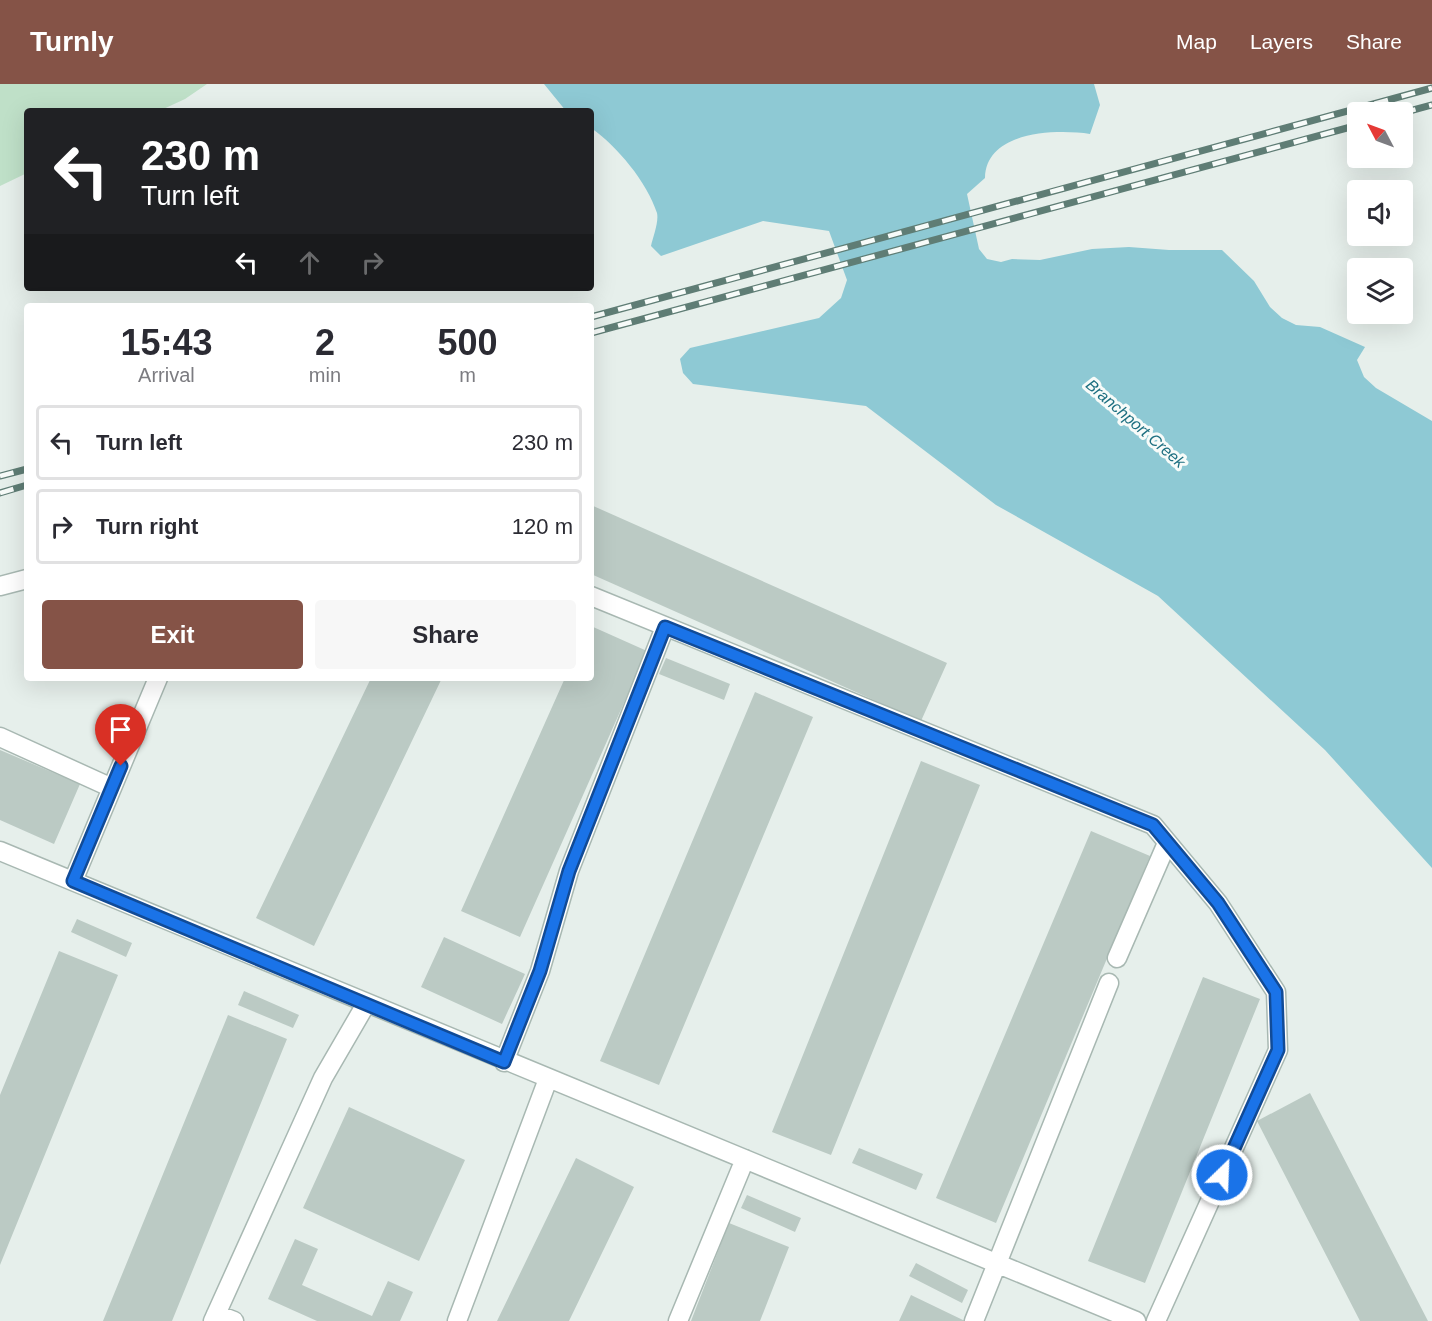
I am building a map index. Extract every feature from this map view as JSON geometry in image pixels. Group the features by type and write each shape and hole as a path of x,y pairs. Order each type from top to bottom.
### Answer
{"street":[{"path":"0,586 24,580"},
{"path":"594,598 1153,825 1218,903 1276,992 1278,1050 1156,1321"},
{"path":"504,1062 540,971 569,871 665,627"},
{"path":"73,881 157,681"},
{"path":"0,737 112,788"},
{"path":"1117,958 1167,843"},
{"path":"0,851 504,1062 1136,1321"},
{"path":"974,1321 1109,983"},
{"path":"234,1321 215,1318 323,1078 366,1004"},
{"path":"457,1321 548,1079"},
{"path":"678,1321 744,1159"}],"green space":[{"path":"0,84 207,84 185,99 166,108 24,108 24,174 0,186"}],"water":[{"name":"Branchport Creek","path":"544,84 1094,84 1100,105 1090,134 1042,133 1009,142 988,162 985,178 967,194 979,249 987,259 1001,262 1012,259 1040,260 1092,249 1129,247 1222,250 1254,281 1270,307 1282,318 1296,325 1320,327 1365,347 1357,360 1364,377 1376,388 1432,421 1432,868 1325,750 1158,596 996,505 866,406 693,384 683,373 680,359 690,348 819,318 841,298 847,280 829,231 763,221 661,256 651,246 657,225 657,213 652,201 639,177 621,155 594,130 594,108 564,108"}],"building":[{"path":"594,506 947,663 921,721 594,575"},
{"path":"594,627 647,651 520,937 461,911 564,681 594,681"},
{"path":"666,658 730,684 724,700 659,674"},
{"path":"370,681 441,681 314,946 256,918"},
{"path":"755,692 813,717 659,1085 600,1061"},
{"path":"0,750 80,784 54,844 0,820"},
{"path":"921,761 980,785 831,1155 772,1132"},
{"path":"1091,831 1150,856 996,1223 936,1198"},
{"path":"77,919 132,943 126,957 71,932"},
{"path":"444,937 525,974 502,1024 421,987"},
{"path":"59,951 118,975 0,1265 0,1095"},
{"path":"1203,977 1260,999 1145,1283 1088,1261"},
{"path":"244,991 299,1015 293,1028 238,1005"},
{"path":"228,1015 287,1039 172,1321 103,1321"},
{"path":"1310,1093 1428,1321 1360,1321 1257,1121"},
{"path":"349,1107 465,1160 419,1261 303,1208"},
{"path":"859,1148 923,1174 916,1190 852,1163"},
{"path":"576,1158 634,1187 569,1321 497,1321"},
{"path":"747,1195 801,1218 795,1232 741,1208"},
{"path":"729,1223 789,1247 760,1321 691,1321"},
{"path":"295,1239 318,1249 302,1285 372,1316 388,1281 413,1292 400,1321 317,1321 268,1299"},
{"path":"916,1263 968,1290 962,1303 909,1276"},
{"path":"911,1295 965,1321 899,1321"}],"railway":[{"path":"594,316 1432,88"},
{"path":"1413,110 1432,105"},
{"path":"594,332 1347,128"},
{"path":"0,476 24,470"},
{"path":"0,493 24,486"}],"route":[{"path":"121,766 73,881 504,1062 540,971 569,871 665,627 1153,825 1218,903 1276,992 1278,1050 1222,1175"}]}
